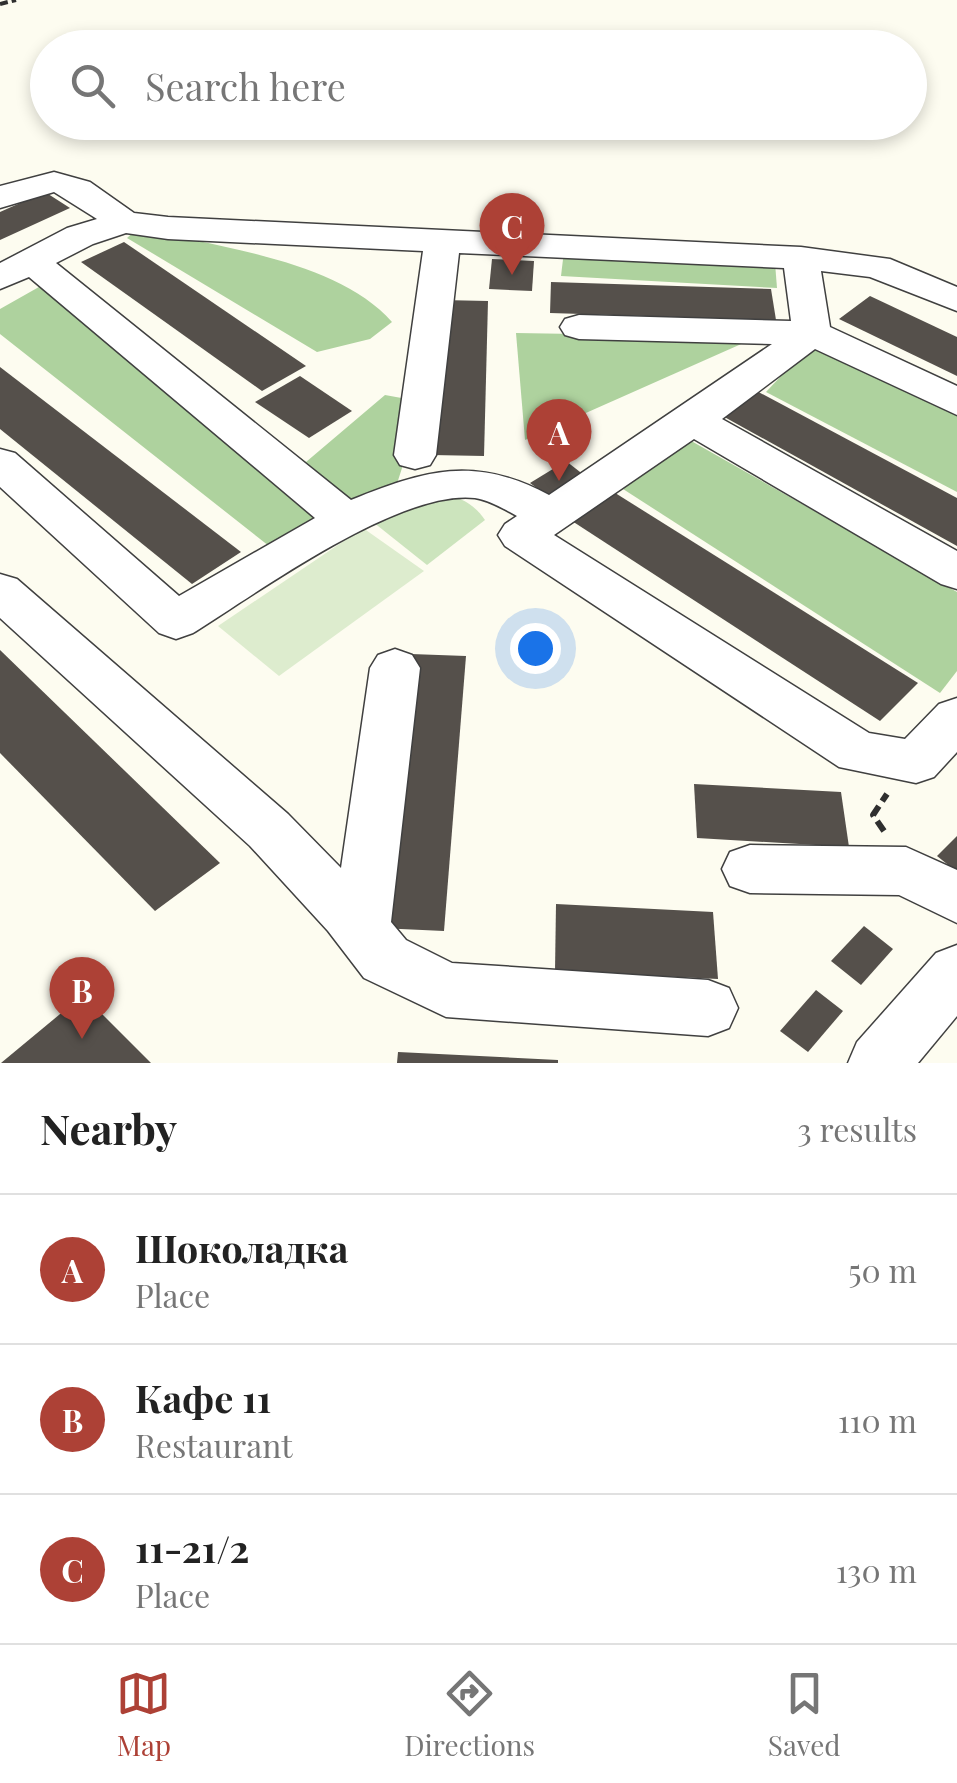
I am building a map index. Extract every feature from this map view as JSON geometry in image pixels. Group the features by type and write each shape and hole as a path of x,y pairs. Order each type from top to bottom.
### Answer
{"lane":[{"path":"0,198 41,180 62,180 124,222"},
{"path":"346,520 16,270 80,236 124,222 168,228 802,258 877,267 957,300"},
{"path":"416,455 442,242"},
{"path":"802,258 812,333"},
{"path":"579,327 812,333 957,402"},
{"path":"812,333 693,420 521,535 857,752 916,762 957,718"},
{"path":"693,420 957,572"},
{"path":"0,464 176,620 346,520 436,487 471,482 526,500 551,517"},
{"path":"0,591 270,830 385,959 446,990 708,1008"},
{"path":"361,930 395,668"},
{"path":"750,869 906,872 957,898"},
{"path":"879,1063 957,972"}],"path":[{"path":"0,4 16,0"},
{"path":"888,844 874,815 882,798 916,762"}],"green space":[{"path":"138,228 308,270 369,301 392,322 370,339 317,352 127,238"},
{"path":"564,251 775,263 777,288 561,276"},
{"path":"46,283 306,462 385,395 407,399 402,468 394,493 269,546 0,334 0,309"},
{"path":"516,333 757,337 525,440"},
{"path":"814,341 957,413 957,492 766,392"},
{"path":"686,438 957,592 957,671 940,693 623,489"},
{"path":"442,493 466,502 485,520 427,565 373,522"},
{"path":"363,528 424,571 279,676 218,626"}],"building":[{"path":"45,192 70,208 0,240 0,212"},
{"path":"124,242 306,366 262,391 81,262"},
{"path":"492,259 534,261 532,291 489,289"},
{"path":"551,282 771,289 776,320 550,313"},
{"path":"870,296 957,337 957,376 839,319"},
{"path":"442,300 488,301 484,456 432,455"},
{"path":"0,367 241,552 192,584 0,429"},
{"path":"300,376 352,411 309,438 255,402"},
{"path":"753,389 957,498 957,546 719,414"},
{"path":"566,461 589,479 553,500 530,483"},
{"path":"612,491 918,683 880,721 572,521"},
{"path":"0,650 220,863 155,911 0,753"},
{"path":"411,654 466,656 444,931 379,928"},
{"path":"694,784 841,792 849,847 697,838"},
{"path":"957,836 957,872 937,856"},
{"path":"556,904 713,912 718,979 555,971"},
{"path":"864,926 893,949 861,985 831,961"},
{"path":"816,990 843,1011 808,1052 780,1031"},
{"path":"83,995 151,1063 1,1063"},
{"path":"398,1052 558,1060 558,1063 397,1063"}],"place":[{"name":"11-21/2","path":"512,275"},
{"name":"Шоколадка","path":"559,481"},
{"name":"Кафе 11","path":"82,1039"}]}
